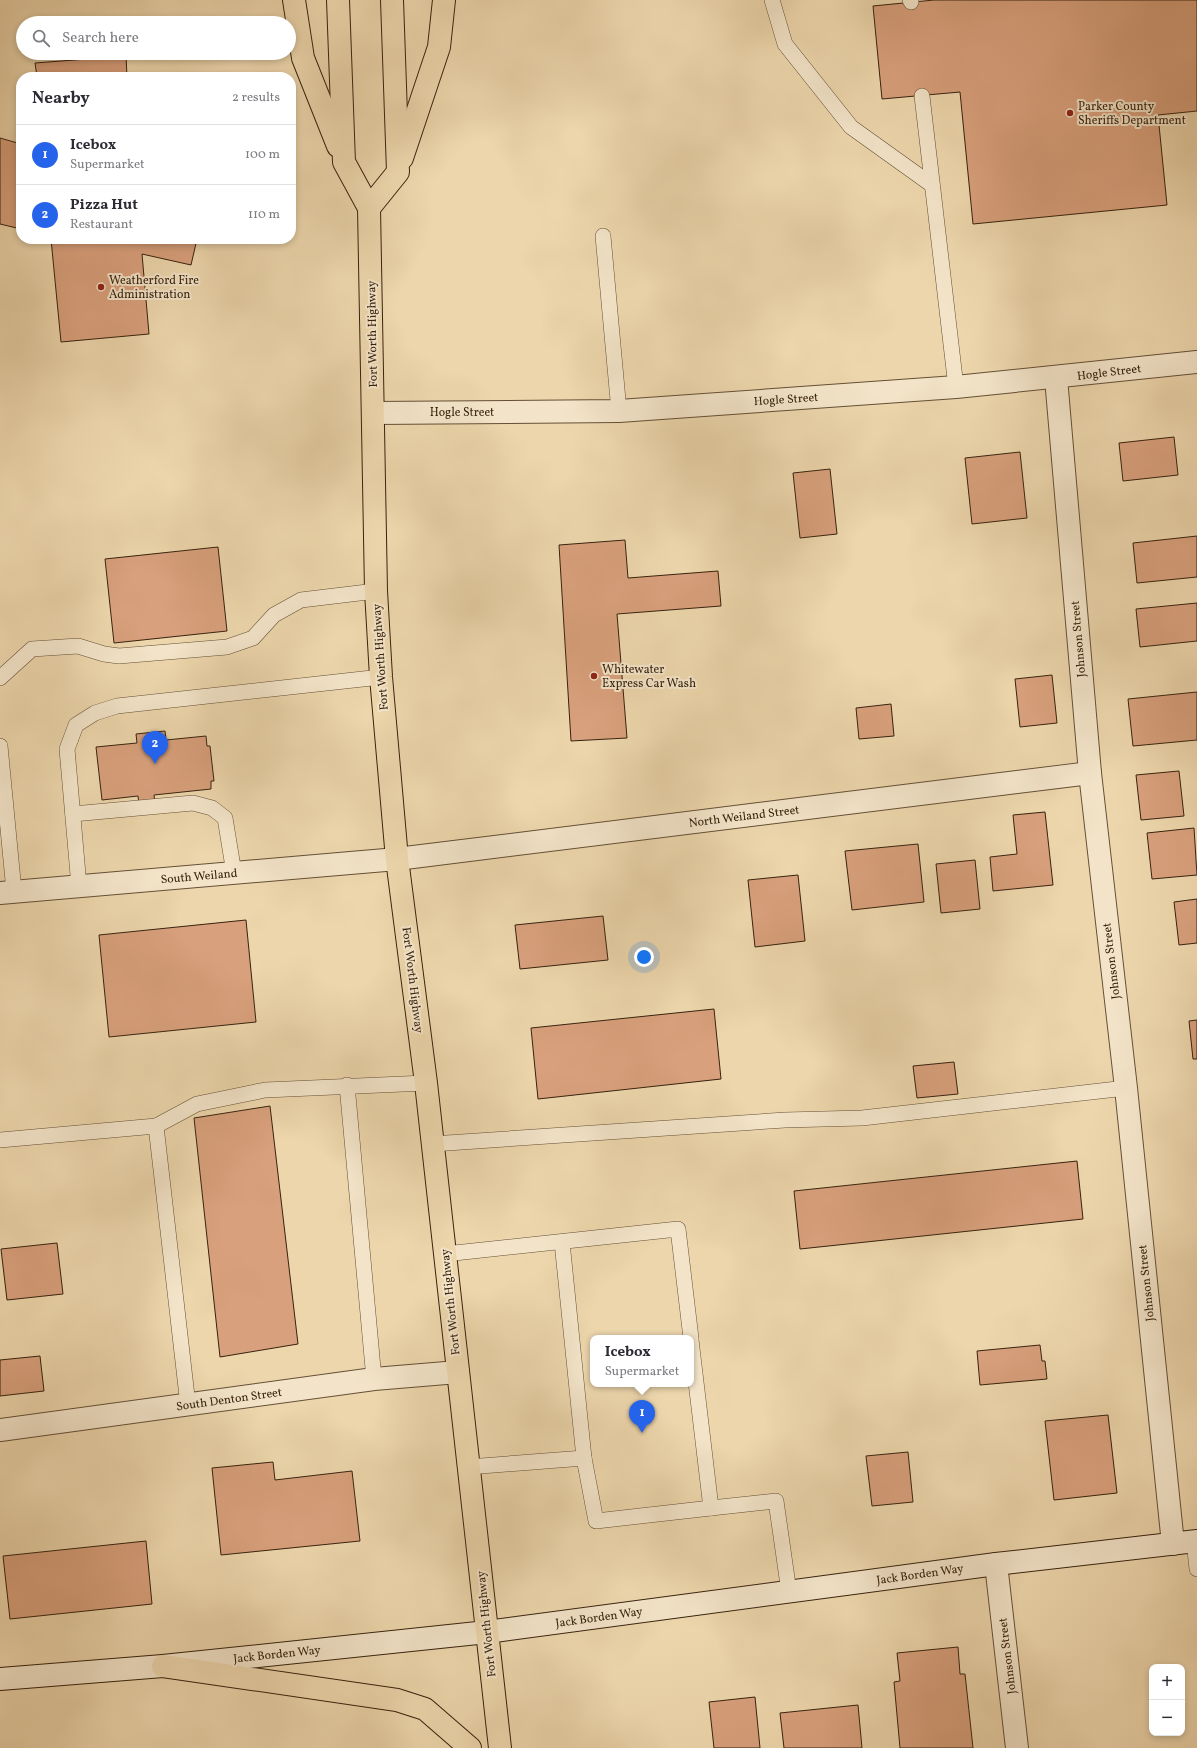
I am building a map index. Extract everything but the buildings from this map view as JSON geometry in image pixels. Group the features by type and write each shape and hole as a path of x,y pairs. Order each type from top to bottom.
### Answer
{"main road":[{"path":"294,0 303,58 344,162"},
{"name":"Fort Worth Highway","path":"338,0 344,162 369,208 376,591 381,678 397,859 426,1083 500,1748"},
{"path":"392,0 398,172"},
{"path":"369,208 398,172 439,47 444,0"},
{"path":"163,1666 397,1700 425,1708 470,1748"}],"street":[{"name":"Hogle Street","path":"373,413 619,411 956,387 1056,378 1197,362"},
{"name":"Johnson Street","path":"1056,378 1090,773 1126,1088 1173,1544"},
{"name":"North Weiland Street","path":"397,859 1090,773"},
{"name":"South Weiland","path":"7,892 397,859"},
{"name":"South Denton Street","path":"0,1430 374,1379 458,1372"},
{"name":"Jack Borden Way","path":"0,1679 163,1666 487,1632 996,1564 1196,1541"},
{"name":"Johnson Street","path":"996,1564 1017,1748"}],"lane":[{"path":"772,0 785,44 851,127 932,185"},
{"path":"922,96 956,387"},
{"path":"603,236 619,411"},
{"path":"0,678 32,649 78,646 104,654 119,656 227,647 253,638 274,615 301,600 376,591"},
{"path":"79,886 67,749 76,725 94,713 117,706 381,678"},
{"path":"0,746 7,892"},
{"path":"73,814 193,803 212,808 225,818 234,873"},
{"path":"0,1140 156,1126 197,1104 264,1090 347,1085 426,1083"},
{"path":"347,1085 374,1379"},
{"path":"432,1144 785,1120 862,1118 1126,1088"},
{"path":"156,1126 188,1404"},
{"path":"445,1254 678,1229 691,1335"},
{"path":"562,1242 584,1458 596,1521 776,1501 789,1592"},
{"path":"694,1364 711,1508"},
{"path":"468,1467 584,1458"},
{"path":"1196,1541 1197,1569"}],"place":[{"name":"Parker County Sheriffs Department","path":"1070,113"},
{"name":"Weatherford Fire Administration","path":"101,287"},
{"name":"Whitewater Express Car Wash","path":"594,676"},
{"name":"Pizza Hut","path":"155,764"},
{"name":"Icebox","path":"642,1433"}]}
